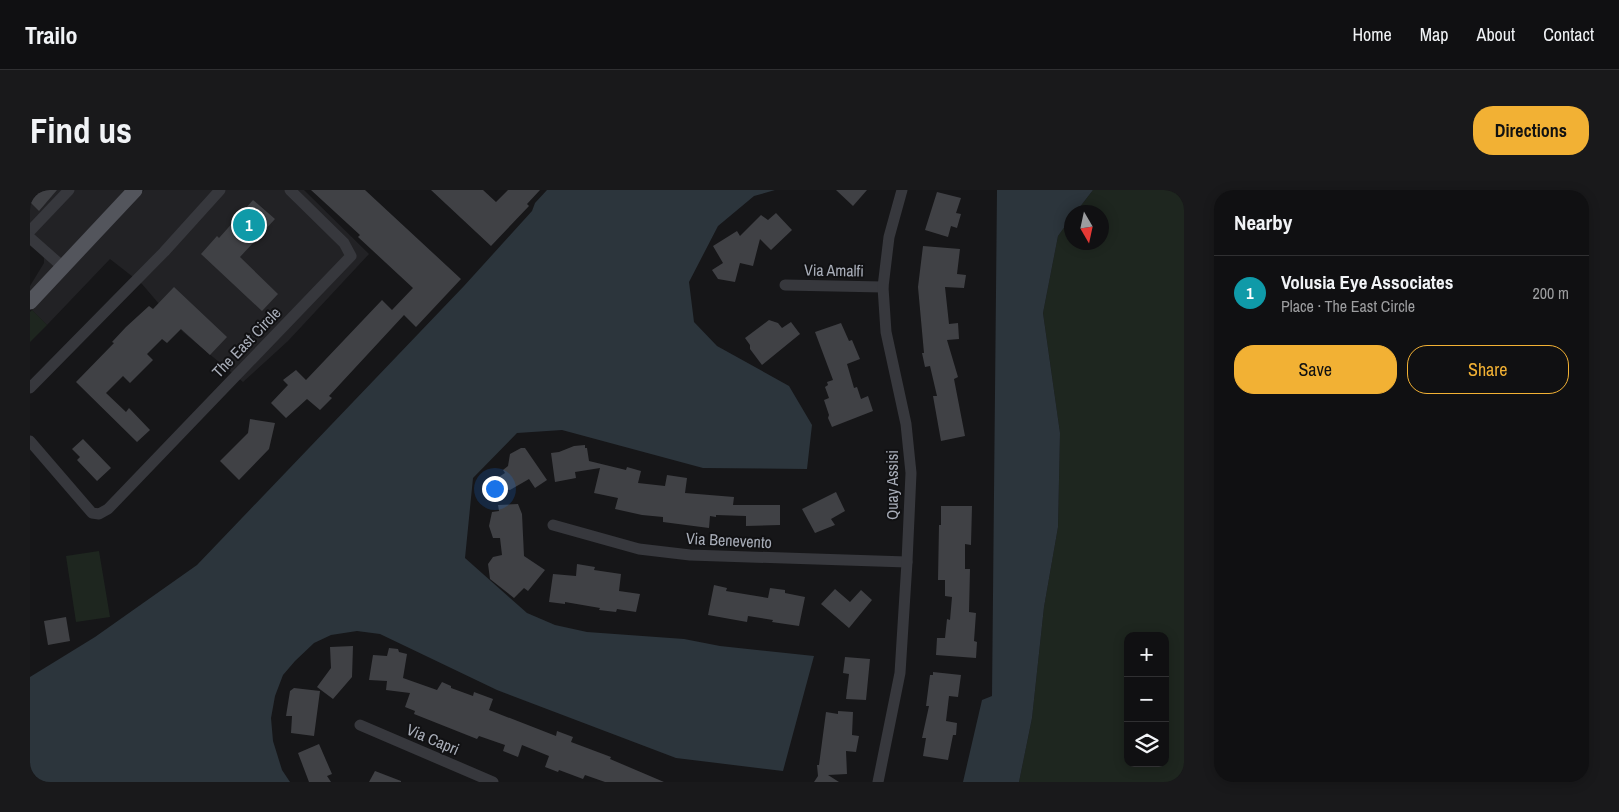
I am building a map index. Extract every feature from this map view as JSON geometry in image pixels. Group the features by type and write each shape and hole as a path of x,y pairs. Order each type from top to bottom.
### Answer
{"main road":[{"path":"30,302 135,190"}],"street":[{"path":"30,231 68,190"},
{"path":"30,388 164,252 220,190"},
{"name":"The East Circle","path":"30,441 92,514 100,514 108,509 351,256 344,242 290,190"},
{"name":"Quay Assisi","path":"878,782 900,673 907,562 910,473 906,424 886,332 883,287 889,237 902,190"},
{"path":"30,238 63,267"},
{"name":"Via Amalfi","path":"785,285 883,287"},
{"name":"Via Benevento","path":"553,525 639,549 690,555 907,562"},
{"name":"Via Capri","path":"360,725 493,782"}],"shaded area":[{"path":"30,190 126,190 30,292 30,286 44,263 44,258 36,245 30,244"},
{"path":"144,190 304,190 369,254 288,341 243,382 183,332 142,284 110,259 47,325 32,310"},
{"path":"547,190 775,190 754,196 718,226 689,282 694,322 717,346 789,386 812,425 807,469 703,468 562,430 517,433 473,478 465,558 527,613 555,625 587,632 684,639 720,646 814,656 783,771 676,758 497,690 380,634 357,631 331,635 314,643 283,675 275,696 271,718 273,741 282,770 290,782 30,782 30,677 95,637 197,565 464,286 532,211 535,203"},
{"path":"997,190 1093,190 1081,205 1064,205 1064,228 1058,236 1043,313 1060,433 1058,527 1044,607 1032,718 1019,782 963,782 982,700 992,696"},
{"path":"1093,190 1184,190 1184,782 1019,782 1032,718 1044,607 1058,527 1060,433 1043,313 1058,236 1064,228 1064,250 1109,250 1109,205 1081,205"},
{"path":"32,310 47,325 30,342 30,312"},
{"path":"99,551 110,617 76,622 66,556"}],"building":[{"path":"30,190 57,190 39,211 30,202"},
{"path":"311,190 365,190 461,279 416,327 404,315 329,396 332,398 320,410 307,399 286,418 271,403 288,385 283,380 296,370 306,380 382,300 392,310 413,288"},
{"path":"431,190 483,190 496,202 508,190 540,190 527,204 529,206 491,246"},
{"path":"836,190 867,190 853,206"},
{"path":"937,192 961,198 956,213 961,214 957,228 951,226 948,237 925,230"},
{"path":"253,200 275,219 240,257 278,294 262,311 201,254 217,236 219,238"},
{"path":"776,213 792,230 771,250 760,239 753,266 740,263 735,282 718,279 712,270 723,263 713,246 737,231 740,236 761,215 768,220"},
{"path":"923,246 960,249 957,274 966,275 964,288 945,287 949,324 958,323 959,339 947,340 958,377 954,379 965,436 941,441 933,396 937,396 930,366 925,367 922,353 924,353 918,287"},
{"path":"174,287 227,337 210,355 181,329 167,343 162,339 147,354 153,360 130,383 123,376 106,393 126,412 129,408 150,430 137,442 76,382 114,343 112,342 126,327 149,306 153,309"},
{"path":"769,320 778,323 782,328 791,322 800,334 762,365 750,349 750,345 745,338"},
{"path":"841,323 849,341 852,340 860,359 847,364 854,388 857,387 861,399 868,396 873,411 832,427 824,400 829,398 825,387 828,385 827,382 833,380 815,332"},
{"path":"250,419 275,423 269,449 239,480 220,461 248,433"},
{"path":"83,439 111,468 97,481 77,460 80,457 72,449"},
{"path":"585,445 589,461 626,470 627,467 641,471 638,483 665,486 667,475 687,478 685,493 734,497 733,505 780,505 780,525 746,526 746,516 716,515 716,517 710,516 709,528 663,522 663,517 615,509 618,498 594,493 600,468 575,472 576,478 555,482 551,453 574,446"},
{"path":"525,448 547,480 535,488 529,479 510,490 495,488 494,480 505,473 503,470 508,466 510,454"},
{"path":"836,492 845,511 831,519 835,525 815,533 802,509"},
{"path":"518,504 522,514 524,556 545,570 528,591 524,588 514,598 490,579 488,564 493,557 502,555 500,538 493,538 489,526 492,512 499,511 498,505"},
{"path":"941,506 972,506 971,545 965,544 965,569 970,569 969,612 976,613 974,641 977,642 976,658 936,655 937,638 945,638 947,619 950,620 952,597 945,596 945,580 938,580"},
{"path":"577,564 595,567 594,570 621,574 619,591 640,594 636,612 617,609 616,612 565,602 565,604 549,602 553,574 576,576"},
{"path":"714,585 727,588 726,591 768,598 770,588 785,590 785,593 805,597 799,626 748,616 747,622 708,615"},
{"path":"835,589 850,602 861,590 872,600 849,628 821,604"},
{"path":"66,617 70,641 48,645 44,621"},
{"path":"353,646 352,677 333,699 317,687 331,668 330,647"},
{"path":"389,648 398,649 399,652 407,654 403,678 437,690 442,682 451,686 451,688 473,696 474,692 493,699 489,710 556,736 557,731 573,737 571,742 611,757 610,759 664,782 605,782 585,775 583,779 545,767 549,756 522,745 518,757 503,751 505,745 479,736 477,739 414,714 415,711 405,707 410,693 386,690 387,681 369,680 373,655 387,656"},
{"path":"845,657 870,659 866,700 846,699 849,674 843,673"},
{"path":"933,672 961,675 958,697 949,696 946,721 957,723 956,735 953,735 948,760 923,756 926,738 922,738 929,706 926,706 930,675 933,675"},
{"path":"294,688 320,691 314,736 291,733 292,716 286,716 290,691"},
{"path":"838,711 853,712 852,735 859,736 856,752 846,751 847,774 828,775 839,782 814,782 818,776 817,765 819,765 826,712 838,714"},
{"path":"319,744 332,774 327,776 331,782 309,782 298,753"},
{"path":"375,771 401,781 401,782 369,782"}],"place":[{"name":"Volusia Eye Associates","path":"249,225"}]}
